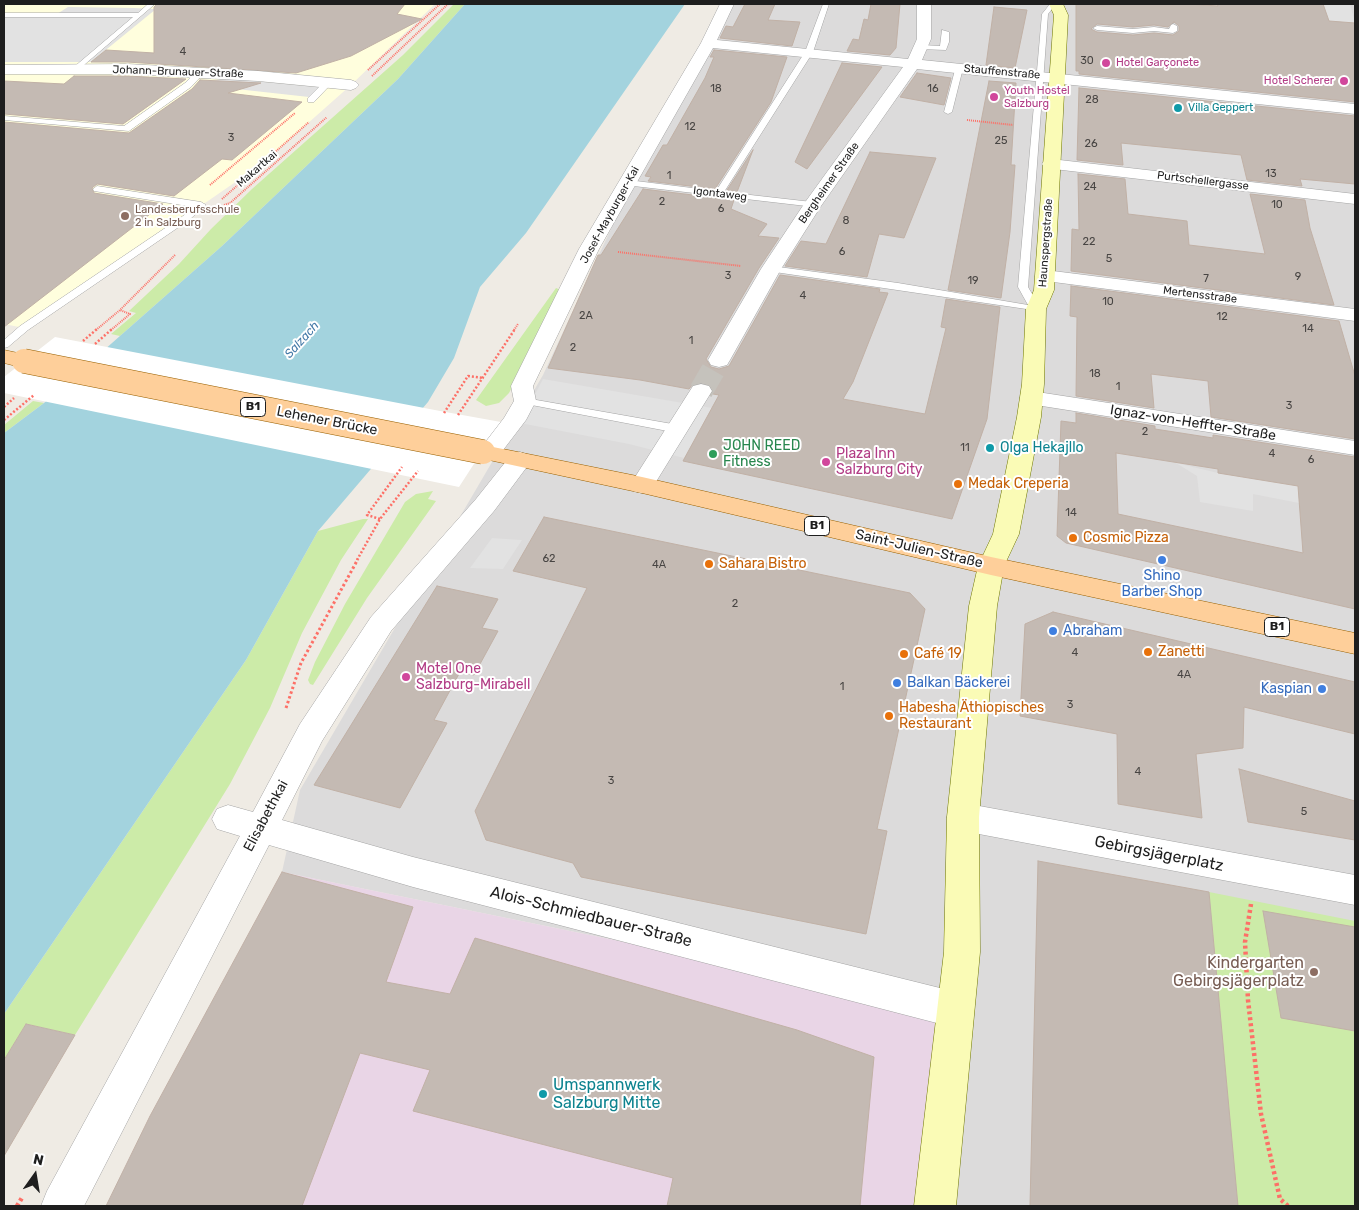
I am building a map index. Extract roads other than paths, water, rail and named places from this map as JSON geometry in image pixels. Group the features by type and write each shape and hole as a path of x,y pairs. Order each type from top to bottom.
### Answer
{"main road":[{"name":"Lehener Brücke","path":"14,359 486,453"},
{"name":"Saint-Julien-Straße","path":"486,453 642,485 991,566 1355,644"}],"street":[{"name":"Josef-Mayburger-Kai","path":"486,453 514,420 525,401 522,386 589,249 708,42 727,4"},
{"name":"Bergheimer Straße","path":"719,360 771,269 812,205 914,63 924,39 924,4"},
{"name":"Haunspergstraße","path":"991,566 1006,534 1031,398 1036,308 1044,290 1051,164 1049,77 1061,15 1054,4"},
{"name":"Stauffenstraße","path":"708,42 1355,109"},
{"name":"Johann-Brunauer-Straße","path":"4,70 127,69 258,76 351,85"},
{"name":"Purtschellergasse","path":"1051,164 1355,199"},
{"name":"Mertensstraße","path":"1044,276 1355,315"},
{"path":"642,485 701,391"},
{"name":"Ignaz-von-Heffter-Straße","path":"1031,398 1355,448"},
{"name":"Elisabethkai","path":"62,1206 243,824 311,733 380,624 485,505 520,460"},
{"path":"935,1206 962,952 964,817 983,606 991,566"},
{"name":"Gebirgsjägerplatz","path":"964,817 1355,890"},
{"name":"Alois-Schmiedbauer-Straße","path":"243,824 413,872 956,1010"}],"lane":[{"path":"77,70 152,4"},
{"path":"718,194 809,52 826,4"},
{"path":"4,15 140,15"},
{"path":"1097,28 1133,31 1154,29 1173,31 1173,26"},
{"path":"922,47 943,48 945,42 944,32"},
{"path":"948,112 959,68"},
{"path":"4,118 126,130 188,85 200,73"},
{"path":"1036,308 1024,287 1049,77"},
{"path":"311,100 328,83"},
{"name":"Igontaweg","path":"628,183 812,205"},
{"path":"4,345 24,328 186,218 201,205 97,189"},
{"path":"771,269 898,286 1036,308"},
{"path":"525,401 678,429"}],"water":[{"name":"Salzach","path":"465,4 685,4 526,233 480,287 454,358 428,402 318,531 246,660 4,1014 4,433 44,403 222,246 398,79"}],"tunnel":[{"path":"701,391 719,360"}],"place":[{"name":"Hotel Garçonete","path":"1106,63"},
{"name":"Hotel Scherer","path":"1344,81"},
{"name":"Youth Hostel Salzburg","path":"994,97"},
{"name":"Villa Geppert","path":"1178,108"},
{"name":"Landesberufsschule 2 in Salzburg","path":"125,216"},
{"name":"Olga Hekajllo","path":"990,448"},
{"name":"JOHN REED Fitness","path":"713,454"},
{"name":"Plaza Inn Salzburg City","path":"826,462"},
{"name":"Medak Creperia","path":"958,484"},
{"name":"Cosmic Pizza","path":"1073,538"},
{"name":"Shino Barber Shop","path":"1162,560"},
{"name":"Sahara Bistro","path":"709,564"},
{"name":"Abraham","path":"1053,631"},
{"name":"Zanetti","path":"1148,652"},
{"name":"Café 19","path":"904,654"},
{"name":"Motel One Salzburg-Mirabell","path":"406,677"},
{"name":"Balkan Bäckerei","path":"897,683"},
{"name":"Kaspian","path":"1322,689"},
{"name":"Habesha Äthiopisches Restaurant","path":"889,716"},
{"name":"Kindergarten Gebirgsjägerplatz","path":"1314,972"},
{"name":"Umspannwerk Salzburg Mitte","path":"543,1094"}]}
